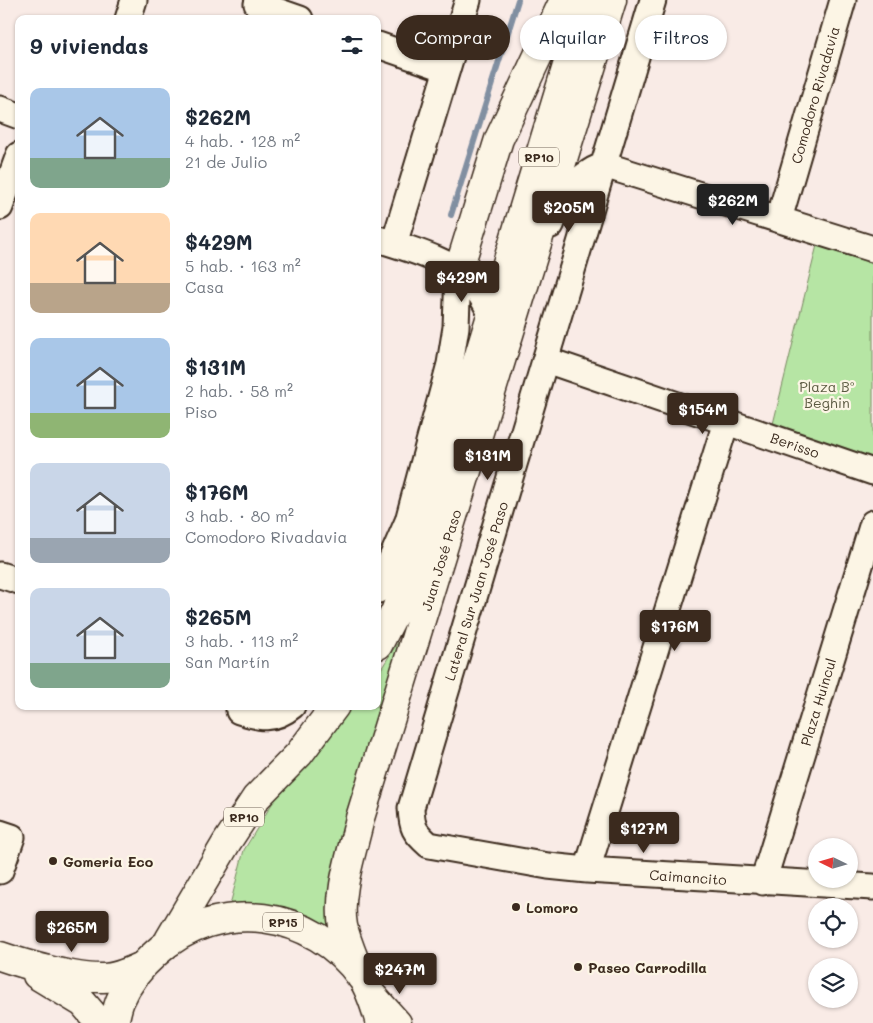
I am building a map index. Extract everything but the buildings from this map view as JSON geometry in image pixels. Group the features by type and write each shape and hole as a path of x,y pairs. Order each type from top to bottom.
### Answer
{"main road":[{"path":"458,272 499,139 564,0"},
{"name":"Juan José Paso","path":"381,639 395,612 428,523 587,0"},
{"name":"Juan José Paso","path":"380,1023 344,930 343,897 360,818 612,0"},
{"name":"RP10","path":"170,940 227,842 256,798 299,754 332,710"},
{"name":"RP15","path":"114,1023 120,1001 140,967 170,940 202,924 237,916 273,918 307,930 338,950 397,1023"},
{"name":"RP15","path":"4,958 78,976 104,978 122,975 140,967"},
{"name":"RP15","path":"4,958 83,1003 100,1023"}],"street":[{"path":"129,15 134,0"},
{"path":"468,0 447,69 386,242 439,261 458,272 474,285 491,313"},
{"name":"Lateral Sur Juan José Paso","path":"410,808 653,0"},
{"name":"Comodoro Rivadavia","path":"779,219 843,0"},
{"path":"257,4 289,15"},
{"path":"381,46 447,69"},
{"path":"0,109 15,115"},
{"path":"525,287 558,208 574,183 590,170 604,165 873,249"},
{"path":"0,207 15,166"},
{"path":"381,583 408,521 450,364 456,327 458,272"},
{"name":"Berisso","path":"546,360 873,472"},
{"path":"587,870 726,422"},
{"name":"Plaza Huincul","path":"763,882 873,523"},
{"path":"0,575 15,580"},
{"path":"242,710 260,718 274,717 285,710"},
{"name":"Caimancito","path":"410,808 412,826 417,835 429,845 548,866 763,882 873,887"},
{"path":"0,833 12,837 0,871"}],"green space":[{"name":"Plaza Bº Beghin","path":"817,245 873,264 873,458 773,424"},
{"path":"408,626 330,926 301,915 229,909 244,850 273,802 349,710 381,710 381,669"}],"waterway":[{"path":"451,215 518,0"}],"place":[{"name":"Gomeria Eco","path":"53,861"},
{"name":"Lomoro","path":"516,907"},
{"name":"Paseo Carrodilla","path":"578,967"}]}
